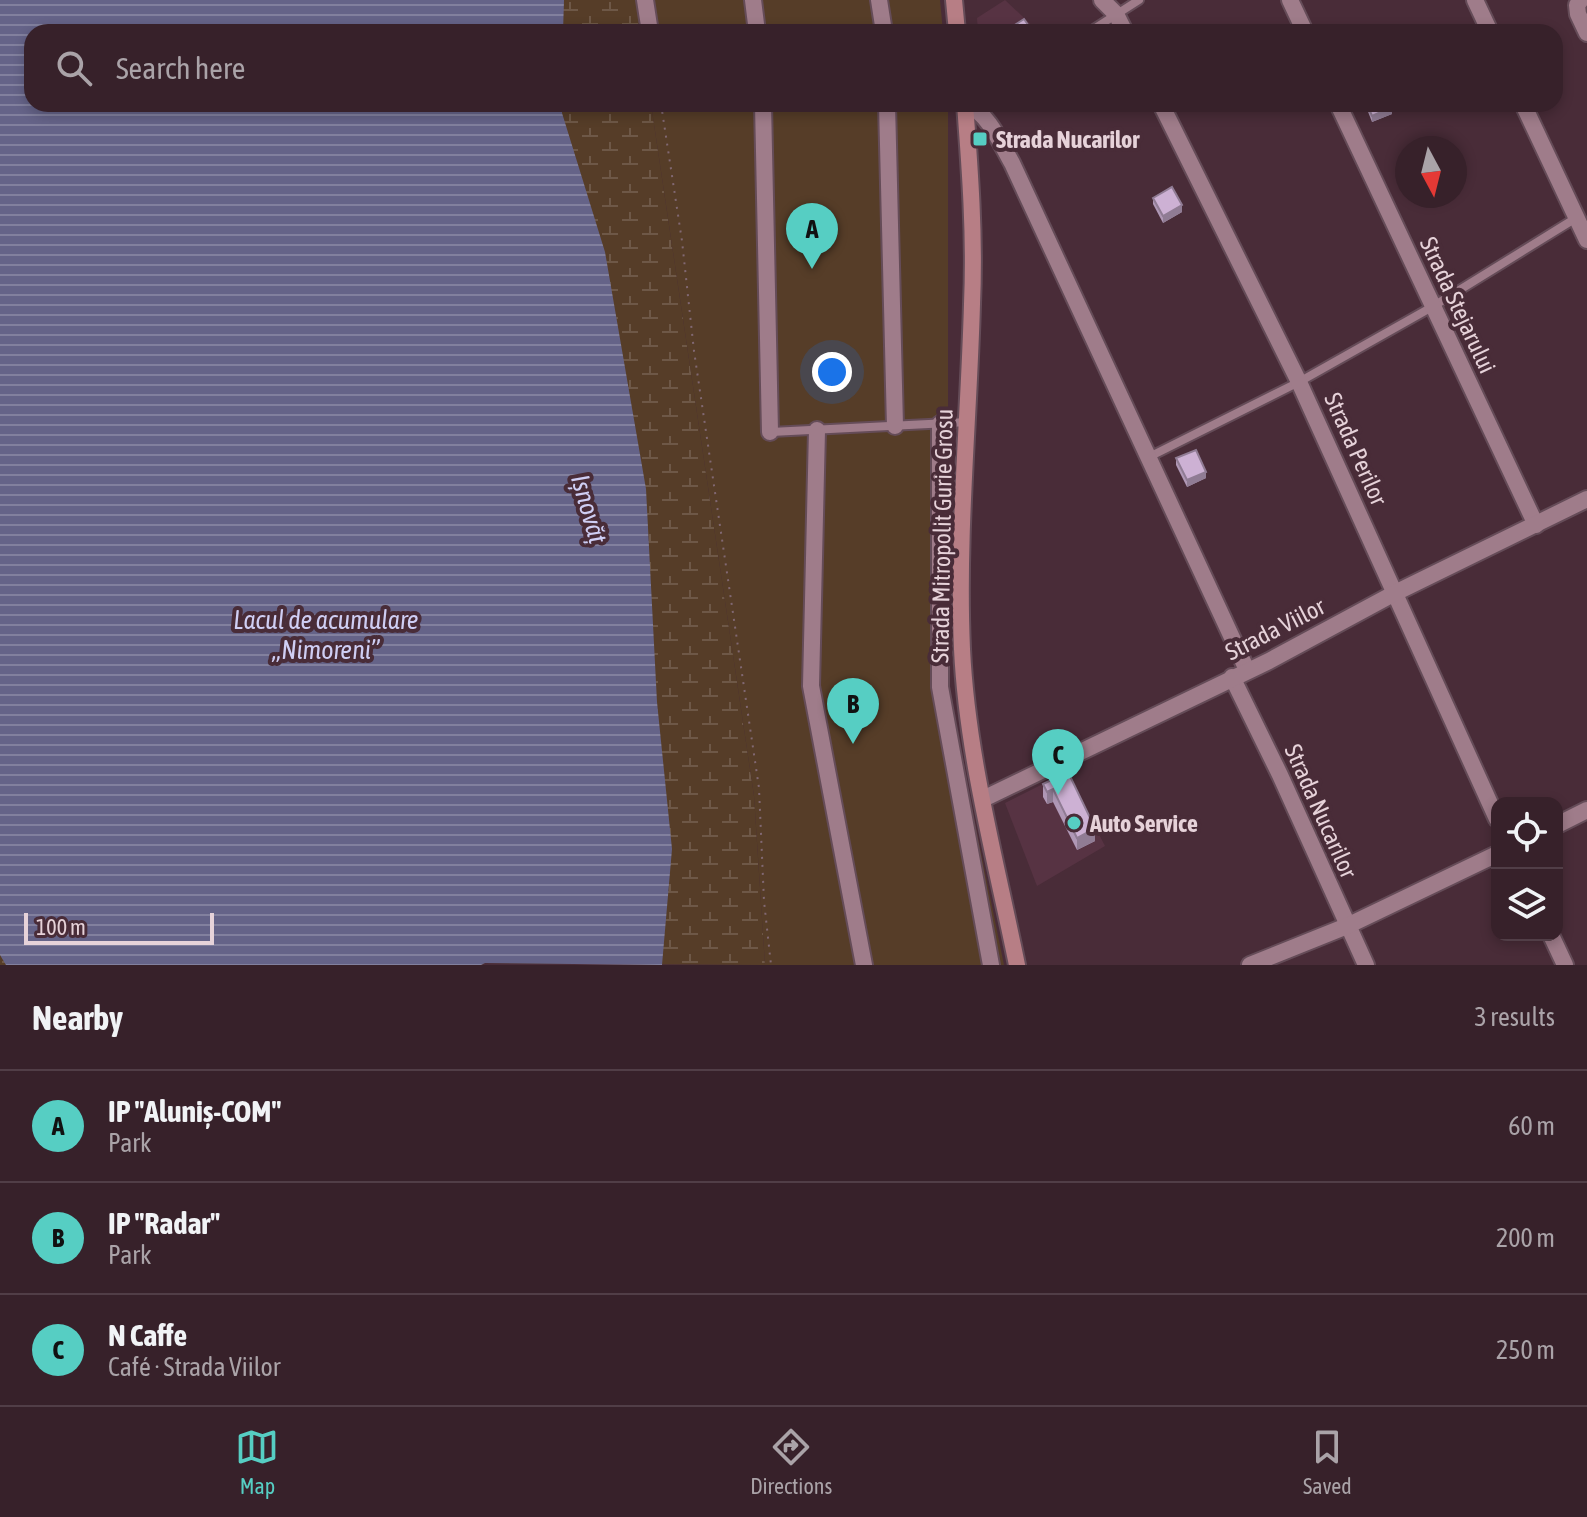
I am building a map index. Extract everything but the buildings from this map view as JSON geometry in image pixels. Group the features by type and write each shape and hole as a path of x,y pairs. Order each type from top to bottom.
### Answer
{"main road":[{"path":"954,0 956,24"},
{"name":"Strada Mitropolit Gurie Grosu","path":"966,112 970,160 973,299 961,590 962,648 966,702 1017,965"}],"street":[{"path":"645,0 649,24"},
{"path":"753,0 756,24"},
{"path":"879,0 883,24"},
{"path":"1102,0 1121,24"},
{"path":"1290,0 1301,24"},
{"path":"1475,0 1486,24"},
{"path":"1581,0 1577,5 1578,14 1587,33"},
{"path":"763,112 770,432"},
{"path":"887,112 895,426"},
{"name":"Strada Nucarilor","path":"980,112 1012,163 1149,457 1280,775 1366,965"},
{"name":"Strada Perilor","path":"1165,112 1299,382 1491,806"},
{"name":"Strada Stejarului","path":"1342,112 1536,525"},
{"path":"1527,112 1587,240"},
{"path":"940,424 940,687 991,965"},
{"path":"817,430 811,686 864,965"},
{"name":"Strada Viilor","path":"983,799 1269,661 1395,593 1587,499"},
{"path":"1563,822 1587,810"},
{"path":"1250,965 1347,926 1491,857"},
{"path":"1554,941 1565,965"}],"lane":[{"path":"1101,24 1139,0"},
{"path":"1149,457 1299,382 1432,307 1577,218"},
{"path":"770,432 968,422"}],"path":[{"path":"662,112 682,241 694,351 759,788 764,901 771,965"}],"shaded area":[{"path":"1005,0 1030,24 977,24 977,18"},
{"path":"1067,772 1105,846 1037,886 1005,803"}],"green space":[{"path":"551,0 638,0 641,24 550,24"},
{"path":"638,0 940,0 942,24 641,24"},
{"name":"Lacul de acumulare „Nimoreni”","path":"540,112 652,112 754,796 765,965 0,965 0,656"},
{"path":"652,112 948,112 948,691 1004,965 765,965 754,796"}],"water":[{"name":"Lacul de acumulare „Nimoreni”","path":"0,0 564,0 563,24 24,24 24,112 562,112 605,252 646,489 657,702 672,849 662,965 6,965 0,955"}],"place":[{"name":"Strada Nucarilor","path":"980,139"},
{"name":"IP \"Aluniș-COM\"","path":"812,269"},
{"name":"IP \"Radar\"","path":"853,744"},
{"name":"N Caffe","path":"1058,795"},
{"name":"Auto Service","path":"1074,823"}],"water label":[{"name":"Ișnovăț","path":"589,509"}]}
